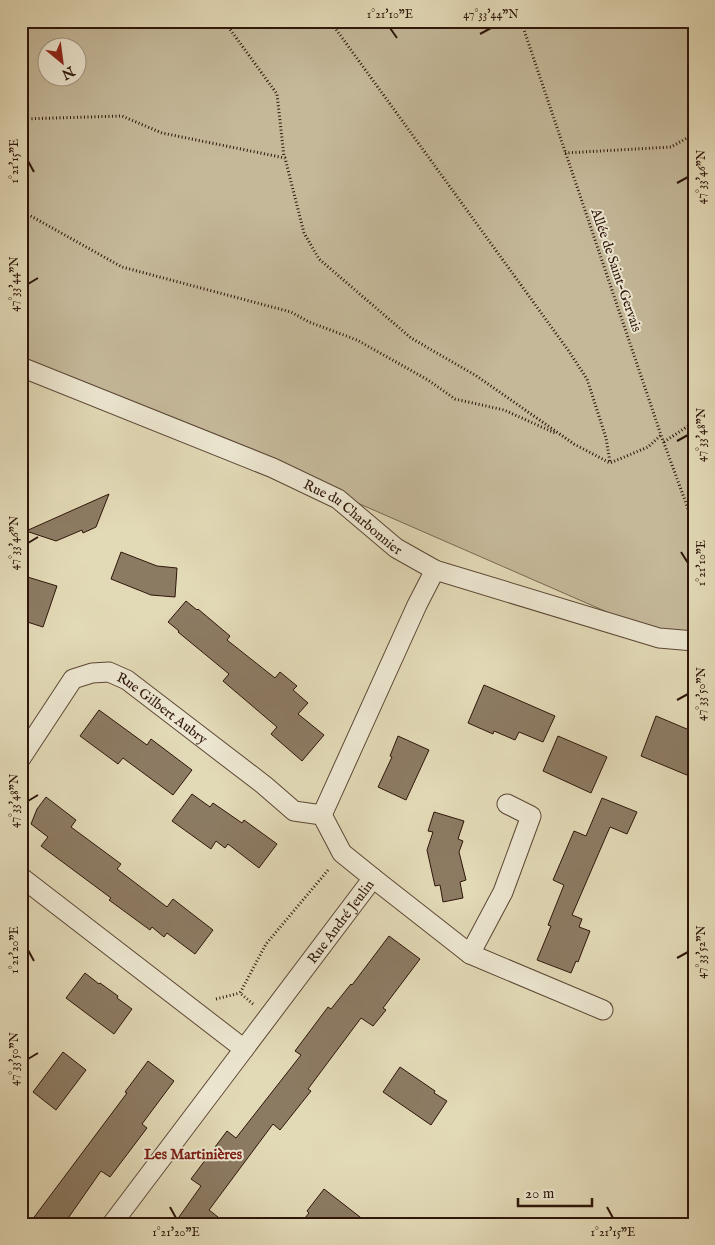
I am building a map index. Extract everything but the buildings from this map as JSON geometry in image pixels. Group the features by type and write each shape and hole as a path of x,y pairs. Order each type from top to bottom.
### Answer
{"street":[{"name":"Rue du Charbonnier","path":"21,367 273,468 338,499 396,548 435,570 659,638 694,641"},
{"path":"322,814 417,605 435,570"},
{"name":"Rue Gilbert Aubry","path":"21,758 74,679 92,673 109,672 127,680 264,785 294,811 322,814"},
{"path":"470,954 503,892 530,816 507,804"},
{"name":"Rue André Jeulin","path":"112,1224 373,878 342,853 322,814"},
{"path":"21,877 244,1049"},
{"path":"373,878 470,954 603,1010"}],"path":[{"path":"224,21 277,94 284,158"},
{"path":"330,21 587,379 606,438 610,463"},
{"name":"Allée de Saint-Gervais","path":"521,21 661,435 694,525"},
{"path":"21,119 122,116 162,133 285,158 304,233 319,260 411,338 475,375 574,444 610,463"},
{"path":"565,153 671,147 694,134"},
{"path":"21,212 122,267 291,312 309,322 357,340 428,380 455,399 504,410 562,436"},
{"path":"664,442 694,422"},
{"path":"610,463 648,447 661,435"},
{"path":"268,1017 240,993 266,944 342,853"}],"shaded area":[{"path":"21,21 694,21 694,650 21,356"}],"district":[{"name":"Les Martinières","path":"193,1154"}]}
